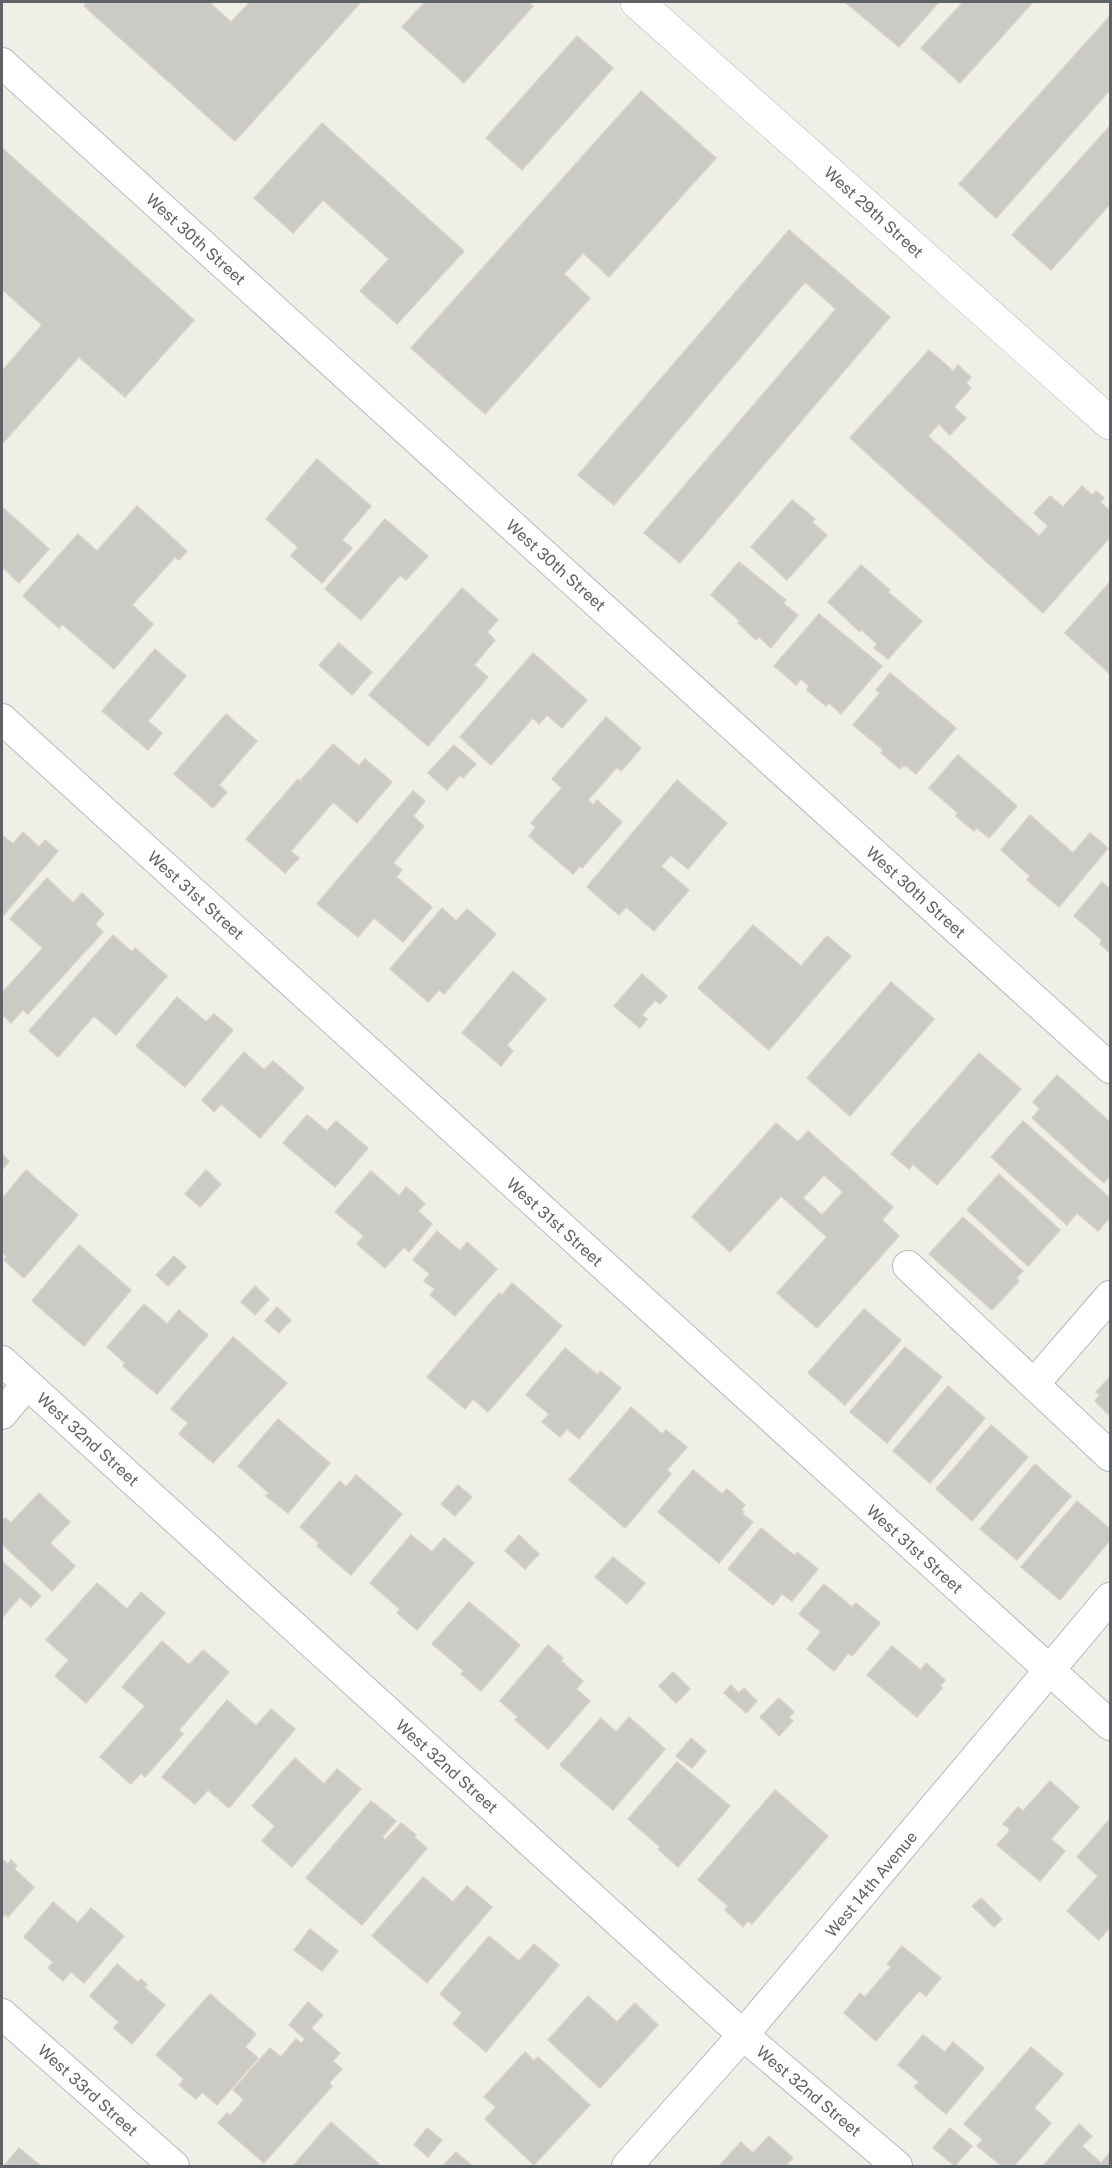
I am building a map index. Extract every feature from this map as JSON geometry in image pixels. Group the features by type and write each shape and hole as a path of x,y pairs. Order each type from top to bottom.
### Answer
{"street":[{"name":"West 29th Street","path":"638,2 1110,423"},
{"name":"West 30th Street","path":"2,63 1110,1068"},
{"name":"West 31st Street","path":"2,718 1110,1725"},
{"path":"908,1266 1110,1456"},
{"path":"1034,1384 1110,1296"},
{"name":"West 32nd Street","path":"2,1361 743,2035 897,2166"},
{"path":"2,1414 27,1384"},
{"name":"West 14th Avenue","path":"627,2166 743,2035 1110,1598"},
{"name":"West 33rd Street","path":"2,2013 174,2166"}],"building":[{"path":"88,2 209,2 231,22 250,2 361,2 235,141 84,6"},
{"path":"425,2 528,2 533,6 464,83 402,27"},
{"path":"845,2 939,2 899,47"},
{"path":"963,2 1033,2 960,83 921,48"},
{"path":"1110,16 1110,90 996,218 959,184"},
{"path":"577,36 613,68 522,170 486,138"},
{"path":"641,91 716,158 609,277 583,253 564,274 590,298 485,414 411,348"},
{"path":"322,123 464,251 397,324 360,291 389,259 323,200 293,233 254,198"},
{"path":"1110,126 1110,204 1051,270 1012,235"},
{"path":"2,148 194,320 125,397 79,357 2,444 2,371 42,325 2,289"},
{"path":"789,230 890,317 680,563 644,533 836,309 805,282 614,505 578,475"},
{"path":"929,350 953,371 958,365 971,377 966,383 971,388 954,407 966,418 950,435 939,424 928,436 1039,536 1048,526 1034,513 1050,496 1063,507 1082,486 1092,495 1096,491 1104,498 1100,502 1110,511 1110,537 1043,613 850,438"},
{"path":"317,459 371,506 342,540 352,548 322,583 291,556 298,547 266,519"},
{"path":"792,500 815,519 812,522 827,535 787,580 751,547"},
{"path":"137,506 187,551 179,560 175,557 132,605 153,624 114,669 62,624 59,628 23,596 78,534 97,551"},
{"path":"2,507 49,549 19,583 2,567"},
{"path":"385,519 428,556 406,580 400,575 361,620 325,589"},
{"path":"739,562 786,600 783,603 798,615 771,648 759,637 756,640 738,623 740,621 711,595"},
{"path":"861,565 922,621 888,659 874,648 877,644 862,630 860,632 828,602"},
{"path":"1110,582 1110,674 1065,633"},
{"path":"462,588 498,620 487,632 495,640 474,665 488,677 428,746 369,695"},
{"path":"819,614 882,666 841,714 829,703 826,706 807,690 809,686 801,679 796,685 774,666"},
{"path":"339,643 372,672 352,695 319,665"},
{"path":"155,649 186,676 148,721 162,733 148,750 102,711"},
{"path":"533,653 587,700 562,728 547,715 539,724 533,718 491,765 460,737"},
{"path":"890,673 956,728 916,774 905,765 904,767 902,765 900,769 881,753 883,750 853,725 880,693 876,690"},
{"path":"226,714 257,741 219,785 227,792 213,808 174,774"},
{"path":"606,717 641,748 621,771 617,767 588,800 593,805 597,800 622,822 582,868 580,866 573,874 529,836 536,827 531,823 562,788 552,779"},
{"path":"333,744 359,766 365,759 392,782 357,823 333,802 291,851 299,858 285,873 246,839 298,779 300,781"},
{"path":"454,745 476,764 463,778 460,775 447,790 428,773"},
{"path":"958,755 1017,806 989,838 977,828 974,831 956,816 958,813 929,788"},
{"path":"677,780 727,823 688,869 671,855 661,866 689,890 654,931 626,907 619,915 587,887"},
{"path":"413,791 425,801 413,816 424,826 393,863 402,870 396,877 432,907 403,942 374,918 358,937 317,904"},
{"path":"1030,815 1073,853 1090,833 1108,848 1059,907 1027,880 1030,876 1001,850"},
{"path":"23,832 39,847 45,840 58,851 2,917 2,835 13,844"},
{"path":"47,878 73,903 82,893 104,914 95,924 103,932 28,1014 23,1010 11,1023 2,1014 2,993 43,948 10,919"},
{"path":"1102,882 1110,889 1110,953 1100,944 1102,940 1074,916"},
{"path":"442,908 456,921 467,909 496,934 444,994 439,990 428,1002 390,969"},
{"path":"753,925 801,966 827,936 851,956 769,1050 698,988"},
{"path":"113,935 132,952 135,948 167,976 116,1035 94,1016 58,1057 29,1031"},
{"path":"513,971 546,999 507,1045 513,1051 501,1066 462,1033"},
{"path":"642,974 667,996 660,1004 655,1000 642,1015 647,1019 640,1028 614,1006"},
{"path":"891,982 934,1019 850,1116 807,1078"},
{"path":"177,997 206,1022 214,1014 233,1030 185,1087 136,1046"},
{"path":"244,1052 264,1070 273,1061 304,1088 260,1138 221,1104 214,1112 202,1100"},
{"path":"979,1053 1021,1089 937,1185 913,1164 909,1169 891,1154"},
{"path":"1057,1075 1110,1122 1110,1175 1104,1183 1032,1118 1040,1109 1033,1102"},
{"path":"307,1115 327,1131 336,1121 368,1148 335,1187 283,1143"},
{"path":"1023,1121 1110,1198 1110,1217 1098,1231 1077,1213 1067,1225 991,1157"},
{"path":"776,1123 798,1142 808,1131 893,1207 882,1220 899,1236 817,1328 777,1293 827,1237 781,1196 730,1252 692,1217","holes":["824,1175 843,1192 822,1215 803,1198"]},
{"path":"2,1154 9,1161 2,1170"},
{"path":"26,1170 78,1215 24,1278 4,1260 7,1257 2,1252 2,1199"},
{"path":"206,1170 221,1184 200,1207 185,1194"},
{"path":"371,1171 399,1196 406,1187 416,1195 425,1204 418,1211 432,1224 409,1252 404,1247 385,1268 357,1244 364,1236 335,1212"},
{"path":"999,1174 1060,1230 1028,1266 967,1210"},
{"path":"963,1217 1023,1271 1016,1278 1019,1281 992,1310 929,1254"},
{"path":"437,1231 460,1251 467,1242 497,1269 455,1316 430,1295 435,1289 424,1281 430,1274 413,1260"},
{"path":"79,1245 131,1290 84,1346 32,1301"},
{"path":"174,1256 186,1267 168,1286 156,1275"},
{"path":"512,1283 562,1326 488,1412 473,1399 465,1409 427,1377 499,1293 502,1295"},
{"path":"255,1286 269,1299 255,1315 241,1302"},
{"path":"144,1304 167,1324 179,1310 208,1335 157,1394 123,1366 125,1363 107,1347"},
{"path":"277,1307 291,1320 279,1333 265,1321"},
{"path":"864,1309 901,1340 845,1405 808,1373"},
{"path":"233,1337 287,1383 213,1463 179,1434 188,1423 171,1409"},
{"path":"905,1347 942,1377 887,1443 850,1412"},
{"path":"565,1348 598,1375 600,1371 621,1388 579,1439 567,1429 560,1437 542,1422 549,1414 526,1395"},
{"path":"1110,1377 1110,1416 1095,1401 1100,1395 1096,1392"},
{"path":"948,1386 985,1418 930,1483 893,1451"},
{"path":"631,1407 662,1434 666,1430 687,1447 667,1470 671,1474 625,1528 569,1480"},
{"path":"278,1419 330,1463 288,1513 266,1496 269,1493 238,1466"},
{"path":"991,1425 1028,1457 972,1521 936,1489"},
{"path":"1035,1464 1071,1496 1017,1560 980,1529"},
{"path":"693,1470 722,1494 727,1489 745,1505 741,1510 744,1512 742,1514 753,1522 719,1563 658,1512"},
{"path":"356,1475 402,1514 351,1575 317,1546 319,1543 300,1527 340,1481 346,1487"},
{"path":"458,1485 472,1497 455,1516 441,1504"},
{"path":"39,1493 70,1522 50,1543 75,1566 52,1591 2,1544 2,1522 5,1518 11,1523"},
{"path":"1077,1501 1110,1529 1110,1540 1060,1600 1021,1567"},
{"path":"761,1528 795,1556 797,1552 818,1569 792,1601 782,1594 773,1605 728,1569"},
{"path":"411,1535 432,1552 444,1538 474,1563 417,1630 397,1613 400,1609 370,1583"},
{"path":"519,1535 539,1554 525,1569 505,1551"},
{"path":"613,1557 645,1583 627,1604 595,1577"},
{"path":"2,1561 41,1596 31,1607 20,1597 2,1618"},
{"path":"97,1583 127,1609 141,1592 165,1613 86,1703 55,1676 69,1660 46,1640"},
{"path":"824,1584 852,1607 856,1603 880,1623 852,1656 848,1653 834,1671 807,1649 821,1632 799,1614"},
{"path":"469,1602 520,1645 481,1691 461,1674 464,1671 432,1644"},
{"path":"162,1641 189,1665 203,1650 229,1672 179,1730 183,1734 145,1777 141,1773 131,1784 100,1757 145,1706 122,1687"},
{"path":"548,1645 563,1658 561,1661 583,1681 576,1689 590,1701 548,1749 515,1720 518,1717 500,1701"},
{"path":"892,1646 921,1670 926,1663 945,1680 940,1686 942,1688 917,1717 867,1675"},
{"path":"673,1672 690,1689 676,1703 659,1686"},
{"path":"731,1685 739,1693 744,1688 757,1701 746,1713 724,1693"},
{"path":"779,1698 794,1712 789,1717 793,1721 779,1736 760,1717"},
{"path":"227,1700 256,1726 271,1709 295,1729 229,1808 208,1790 195,1804 162,1777"},
{"path":"629,1717 665,1749 613,1810 560,1765 601,1718 616,1732"},
{"path":"691,1738 706,1751 692,1768 676,1756"},
{"path":"295,1758 324,1784 337,1769 361,1789 292,1867 262,1841 275,1826 252,1806"},
{"path":"677,1762 730,1806 678,1867 658,1849 660,1847 628,1819"},
{"path":"1050,1781 1079,1807 1051,1839 1065,1851 1040,1881 997,1845 1009,1832 1009,1828 1003,1824 1018,1807 1023,1811"},
{"path":"775,1790 828,1836 752,1924 748,1921 743,1927 725,1910 728,1906 698,1880"},
{"path":"371,1801 396,1821 382,1837 385,1840 401,1823 427,1848 362,1925 306,1878"},
{"path":"1109,1820 1110,1927 1099,1940 1067,1911 1098,1876 1077,1857"},
{"path":"2,1859 8,1864 11,1860 17,1866 14,1869 34,1887 8,1917 5,1914 2,1918"},
{"path":"423,1877 453,1902 467,1886 492,1907 427,1983 372,1936"},
{"path":"981,1898 1002,1919 994,1927 972,1906"},
{"path":"53,1902 78,1923 91,1908 124,1936 84,1983 71,1972 63,1981 48,1968 53,1962 24,1937"},
{"path":"310,1929 338,1951 322,1971 294,1950"},
{"path":"489,1936 519,1961 534,1944 559,1965 486,2052 453,2024 462,2013 440,1994"},
{"path":"902,1946 941,1978 926,1996 919,1991 876,2041 844,2013 860,1993 865,1997 891,1967 887,1964"},
{"path":"117,1964 138,1982 141,1979 147,1985 144,1987 165,2005 132,2044 114,2028 119,2022 90,1996"},
{"path":"210,1994 256,2034 245,2047 258,2058 217,2105 202,2092 196,2099 179,2085 184,2079 156,2055"},
{"path":"588,1996 617,2022 635,2003 658,2025 600,2088 548,2040"},
{"path":"308,2002 323,2015 311,2028 340,2053 333,2061 342,2069 329,2083 332,2086 264,2163 218,2123 227,2113 230,2116 244,2100 233,2090 270,2048 281,2057 296,2039 301,2043 305,2039 289,2025"},
{"path":"923,2035 945,2052 953,2042 984,2068 946,2114 914,2087 919,2082 898,2065"},
{"path":"1031,2047 1063,2074 1034,2108 1051,2123 1014,2166 1002,2166 977,2146 983,2140 964,2124"},
{"path":"525,2052 534,2061 538,2057 590,2105 534,2165 485,2119 496,2107 484,2097"},
{"path":"331,2122 379,2164 377,2166 293,2166"},
{"path":"1079,2124 1092,2136 1082,2146 1101,2163 1110,2152 1110,2166 1043,2166"},
{"path":"427,2128 442,2140 428,2157 414,2145"},
{"path":"950,2128 972,2146 955,2166 933,2148"},
{"path":"769,2136 793,2158 785,2166 719,2166 741,2142 753,2153"},
{"path":"19,2148 41,2166 4,2166"},
{"path":"456,2152 472,2166 443,2166"}]}
